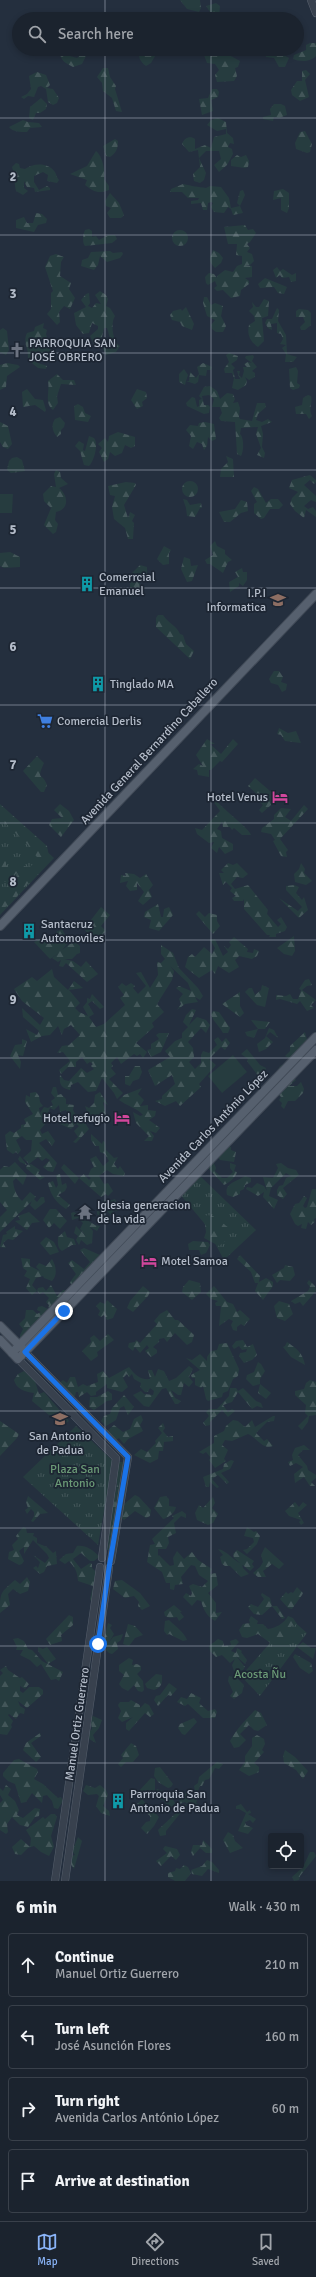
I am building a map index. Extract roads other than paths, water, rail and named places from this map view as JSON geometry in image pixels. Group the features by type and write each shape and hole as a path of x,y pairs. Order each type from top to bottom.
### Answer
{"main road":[{"name":"Avenida General Bernardino Caballero","path":"0,926 316,594"},
{"name":"Avenida Carlos António López","path":"22,1349 316,1037"},
{"name":"Avenida Carlos António López","path":"15,1356 316,1050"},
{"path":"0,1326 22,1349"},
{"path":"0,1340 15,1356"}],"street":[{"path":"311,0 316,13"},
{"path":"15,1356 84,1426 92,1419 22,1349"},
{"name":"Manuel Ortiz Guerrero","path":"65,1881 110,1564 128,1457 92,1419"},
{"name":"Manuel Ortiz Guerrero","path":"54,1881 100,1567 99,1563 102,1558 116,1458 84,1426"},
{"path":"100,1567 106,1569 110,1564 108,1558 102,1558"}],"place":[{"name":"PARROQUIA SAN JOSÉ OBRERO","path":"17,350"},
{"name":"Comerrcial Emanuel","path":"87,584"},
{"name":"I.P.I Informatica","path":"278,600"},
{"name":"Tinglado MA","path":"98,684"},
{"name":"Comercial Derlis","path":"45,721"},
{"name":"Hotel Venus","path":"280,797"},
{"name":"Santacruz Automoviles","path":"29,931"},
{"name":"Hotel refugio","path":"122,1118"},
{"name":"Iglesia generacion de la vida","path":"85,1212"},
{"name":"Motel Samoa","path":"149,1261"},
{"name":"San Antonio de Padua","path":"60,1419"},
{"name":"Parrroquia San Antonio de Padua","path":"118,1801"}],"park label":[{"name":"Plaza San Antonio","path":"75,1476"},
{"name":"Acosta Ñu","path":"260,1674"}]}
